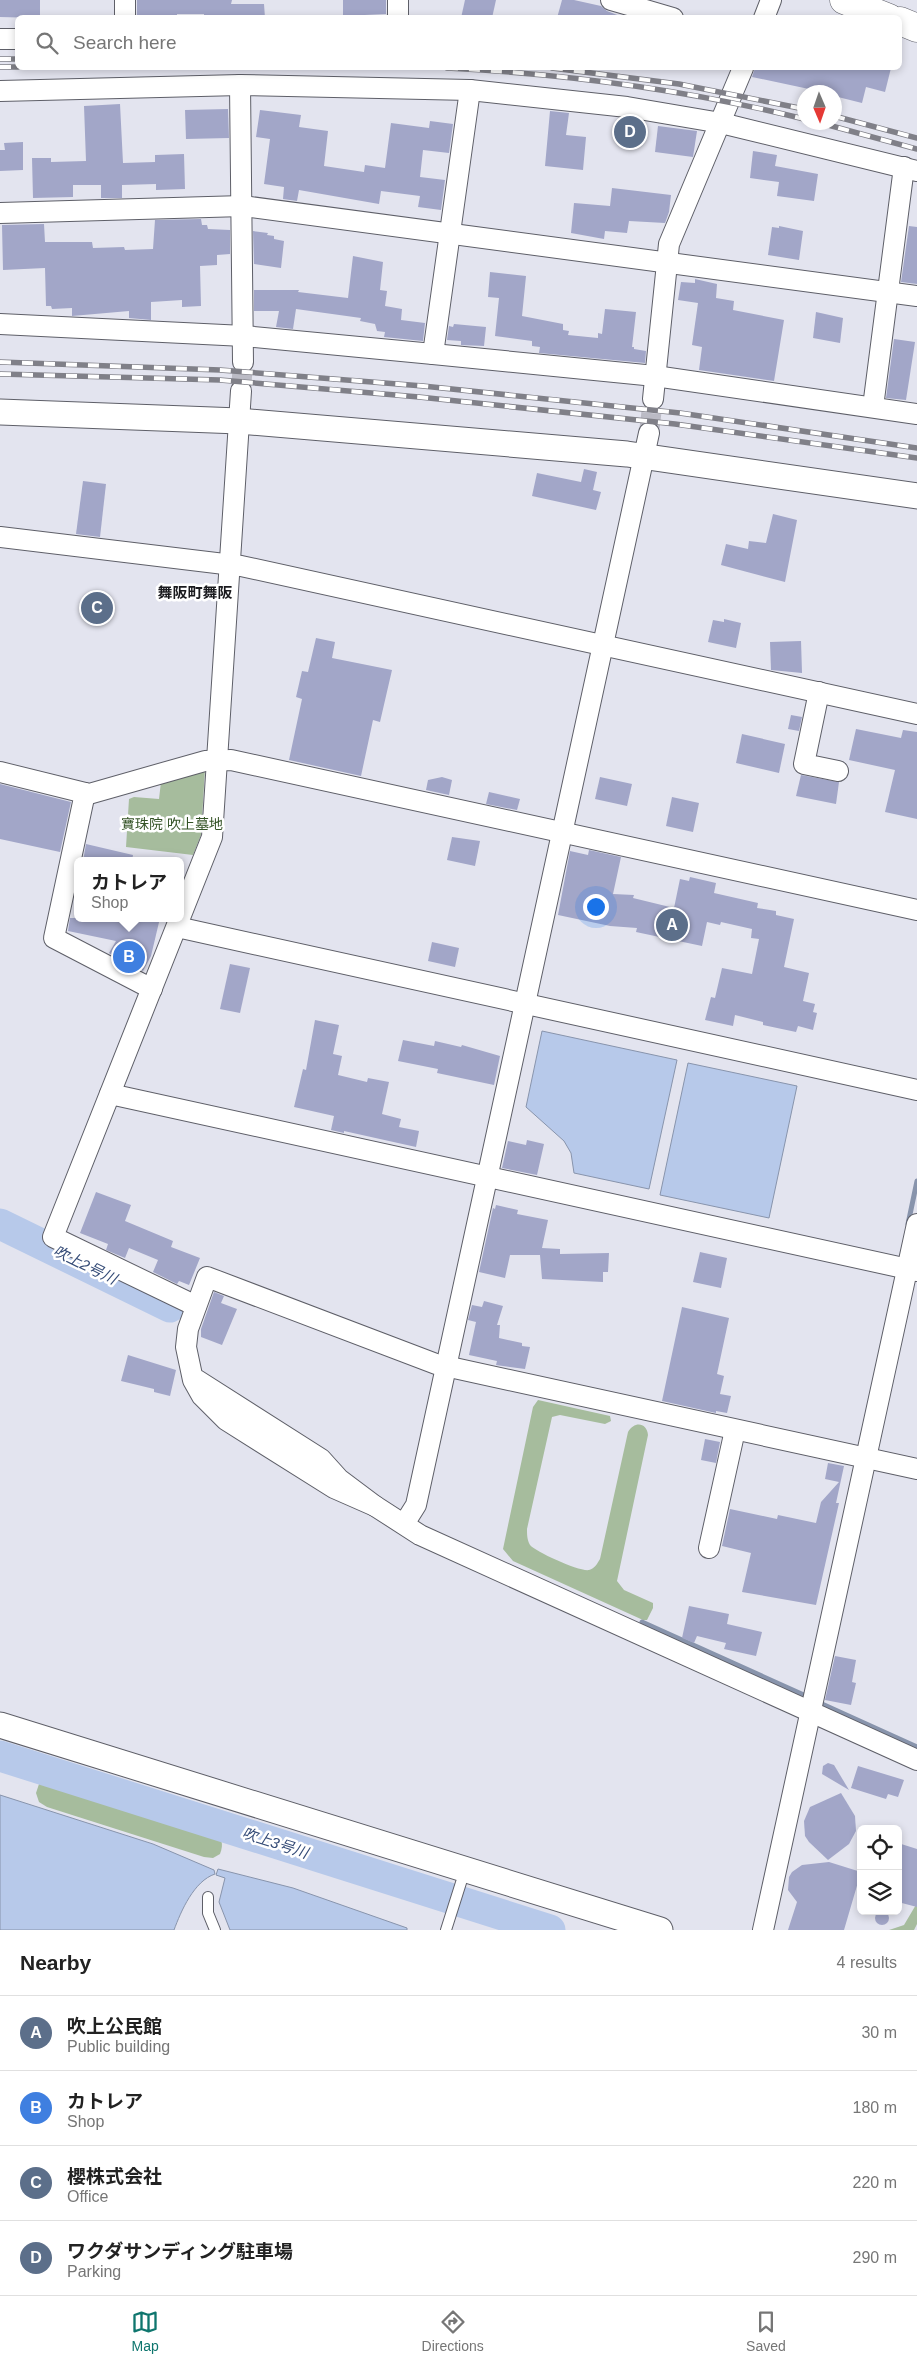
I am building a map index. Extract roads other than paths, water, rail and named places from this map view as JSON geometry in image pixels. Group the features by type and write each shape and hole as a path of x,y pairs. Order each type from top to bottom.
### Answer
{"highway":[{"path":"844,0 882,15"},
{"path":"902,22 917,28"}],"street":[{"path":"125,0 125,15"},
{"path":"398,0 398,15"},
{"path":"611,0 663,15"},
{"path":"765,15 771,0"},
{"path":"0,39 15,39"},
{"path":"653,399 669,244 743,70"},
{"path":"240,85 243,362"},
{"path":"0,91 240,85 470,90 627,107 721,123 911,169 888,292 873,407"},
{"path":"433,354 470,90"},
{"path":"0,213 242,206 667,261 917,296"},
{"path":"0,324 244,336 433,354 655,376 917,414"},
{"path":"184,909 212,837 241,391"},
{"path":"0,412 239,421 647,444 917,496"},
{"path":"404,1524 416,1505 647,444"},
{"path":"0,537 230,565 917,714"},
{"path":"820,692 804,764 838,771"},
{"path":"0,772 89,794 205,761 231,760 917,910"},
{"path":"85,793 54,938 152,989"},
{"path":"179,922 53,1237 196,1306"},
{"path":"177,927 917,1090"},
{"path":"110,1094 912,1270"},
{"path":"763,1930 866,1458 912,1270 917,1224"},
{"path":"917,1469 446,1366 207,1277 188,1329 186,1347 192,1377 321,1459 339,1479 375,1506 420,1535 917,1760"},
{"path":"709,1548 735,1430"},
{"path":"0,1725 462,1880 660,1930"}],"lane":[{"path":"447,1927 462,1880"},
{"path":"208,1897 208,1912 215,1930"}],"water":[{"path":"542,1031 677,1060 649,1189 574,1173 571,1153 564,1141 526,1107"},
{"path":"688,1063 797,1086 769,1218 660,1195"},
{"path":"0,1795 153,1844 214,1870 215,1874 201,1883 189,1898 174,1930 0,1930"},
{"path":"218,1869 293,1888 407,1928 407,1930 230,1930 219,1902 225,1878 216,1875"}],"waterway":[{"path":"908,1224 917,1181"},
{"name":"吹上2号川","path":"0,1224 170,1307"},
{"path":"642,1622 806,1696"},
{"path":"822,1704 917,1747"},
{"name":"吹上3号川","path":"0,1756 550,1930"}],"tunnel":[{"path":"241,391 243,362"},
{"path":"649,433 653,399"}],"railway":[{"path":"0,59 15,59"},
{"path":"0,67 15,67"},
{"path":"477,70 537,74 627,85 716,100 797,117"},
{"path":"568,70 679,84 797,108"},
{"path":"842,118 917,138"},
{"path":"842,129 917,149"},
{"path":"0,362 220,370 423,386 680,413 917,448"},
{"path":"0,374 220,380 419,397 675,424 917,458"}],"place":[{"name":"ワクダサンディング駐車場","path":"630,132"},
{"name":"櫻株式会社","path":"97,608"},
{"name":"吹上公民館","path":"672,925"},
{"name":"カトレア","path":"129,957"}],"district":[{"name":"舞阪町舞阪","path":"195,593"}],"park label":[{"name":"寶珠院 吹上墓地","path":"172,824"}]}
